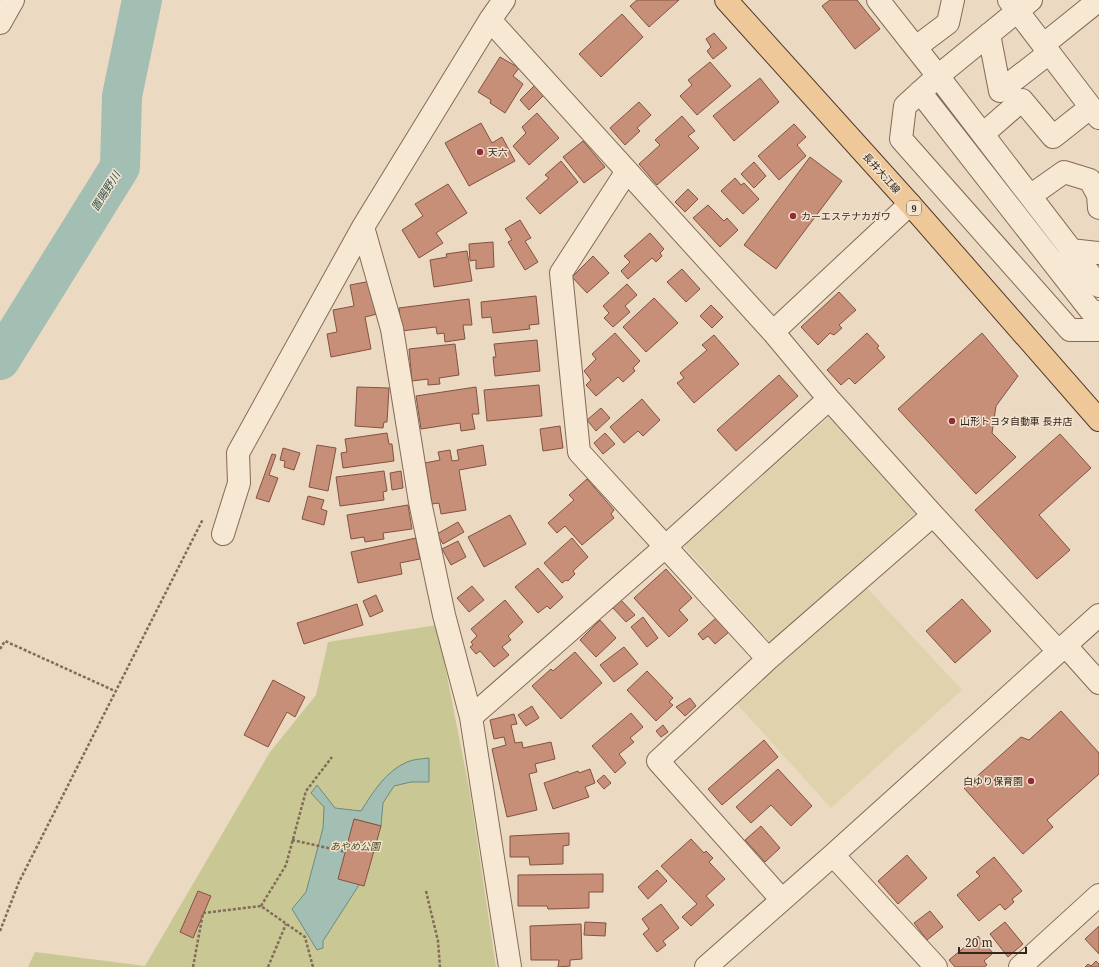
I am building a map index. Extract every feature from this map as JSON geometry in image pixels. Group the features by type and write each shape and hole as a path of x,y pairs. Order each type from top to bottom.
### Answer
{"main road":[{"name":"長井大江線","path":"726,0 910,204 1099,420"}],"street":[{"path":"0,23 13,0"},
{"path":"224,534 239,482 238,453 363,227 490,20 504,0"},
{"path":"878,0 1099,286"},
{"path":"916,48 948,23 953,0"},
{"path":"989,34 1000,91 1099,0"},
{"path":"983,134 1022,100 1053,137 1096,111 1046,49 1019,4 989,34 938,76 905,106 901,139 1070,330 1099,330"},
{"path":"490,20 773,332 829,399 933,515 1062,648 1099,683"},
{"path":"920,92 1092,311 1099,312"},
{"path":"627,171 561,273 579,452 768,659"},
{"path":"1030,196 1064,172 1090,180 1098,195 1099,208"},
{"path":"773,332 910,204"},
{"path":"363,227 392,329 420,502 444,615 471,716 510,967"},
{"path":"1070,250 1099,253"},
{"path":"471,716 665,547 829,399"},
{"path":"782,900 658,761 768,659 933,515"},
{"path":"706,967 833,856 1099,614"},
{"path":"833,856 936,967"},
{"path":"1020,967 1099,895"}],"path":[{"path":"0,931 19,882 205,515"},
{"path":"0,650 5,641 116,691"},
{"path":"261,906 286,864 306,791 332,757"},
{"path":"292,840 346,852"},
{"path":"426,891 438,941 440,967"},
{"path":"193,967 203,913 261,906 305,937 313,967"},
{"path":"268,967 286,924"}],"shaded area":[{"path":"829,417 915,513 770,642 684,546"},
{"path":"866,587 962,690 831,808 736,703"},
{"path":"429,758 429,782 411,782 394,786 383,803 381,826 354,819 359,885 323,941 323,948 317,950 292,909 306,892 323,828 324,807 311,793 317,785 335,808 361,811 386,776 399,766 410,761"}],"green space":[{"name":"あやめ公園","path":"437,625 470,793 496,967 28,967 35,952 145,966 270,752 316,695 328,642"}],"building":[{"path":"637,0 679,0 649,27 630,6"},
{"path":"830,0 857,0 880,29 855,49 822,6"},
{"path":"622,14 643,37 601,77 579,54"},
{"path":"714,33 727,48 713,59 707,51 711,47 706,39"},
{"path":"500,57 519,68 513,76 523,84 505,113 490,103 491,100 478,92"},
{"path":"710,62 731,86 697,115 680,96 692,85 688,80"},
{"path":"760,78 779,102 734,141 713,116"},
{"path":"535,85 544,95 529,110 520,100"},
{"path":"639,102 651,115 637,128 640,131 625,145 610,128"},
{"path":"537,113 559,138 529,165 513,146 526,133 522,127"},
{"path":"682,116 695,131 688,136 699,148 657,185 639,164 660,145 655,140"},
{"name":"天六","path":"481,123 492,143 502,137 515,161 469,186 445,143"},
{"path":"794,124 806,137 797,145 806,156 779,180 758,156"},
{"path":"583,141 605,167 584,183 563,157"},
{"path":"810,157 842,181 776,269 744,245"},
{"path":"561,161 578,182 540,214 526,198 549,178 545,175"},
{"path":"754,162 766,176 754,188 741,174"},
{"path":"735,178 741,185 744,183 759,199 743,214 721,191"},
{"path":"448,184 467,213 436,233 443,243 419,258 402,230 423,216 415,204"},
{"path":"688,189 698,199 685,212 675,202"},
{"path":"708,205 724,221 727,218 738,230 720,247 693,218"},
{"path":"520,220 531,238 525,241 538,262 525,270 508,242 512,240 505,229"},
{"path":"650,233 664,249 660,253 662,256 656,262 652,258 628,279 621,271 630,262 624,256"},
{"path":"493,242 494,267 476,269 476,260 470,261 469,244"},
{"path":"467,251 472,281 434,287 430,260 447,257 446,254"},
{"path":"593,256 609,273 587,293 572,277"},
{"path":"682,269 700,289 686,302 667,282"},
{"path":"371,281 377,314 365,317 371,349 331,357 327,334 337,332 333,310 354,306 350,285"},
{"path":"627,284 637,295 625,306 630,312 613,327 604,318 609,313 603,306"},
{"path":"839,292 856,310 839,325 842,328 834,335 830,333 818,345 801,327"},
{"path":"536,296 539,324 529,325 530,329 493,333 491,317 482,318 481,302"},
{"path":"654,298 678,323 646,352 623,327"},
{"path":"469,299 472,325 463,325 465,339 445,342 444,333 437,334 436,327 401,331 399,308"},
{"path":"711,305 723,317 712,328 700,316"},
{"path":"615,333 640,361 633,368 635,371 623,382 618,377 596,396 586,385 591,380 584,371 596,359 592,354"},
{"path":"867,333 879,346 877,348 885,357 855,384 849,378 841,385 827,370"},
{"name":"山形トヨタ自動車 長井店","path":"982,333 1018,376 996,406 992,433 1016,457 976,494 898,409"},
{"path":"714,335 739,364 694,403 677,383 684,378 680,373 707,350 702,345"},
{"path":"537,340 540,371 495,376 493,357 496,357 494,344"},
{"path":"455,344 459,375 439,378 440,384 428,385 428,379 412,381 409,349"},
{"path":"779,375 798,396 736,451 717,430"},
{"path":"539,385 542,416 487,421 484,390"},
{"path":"357,387 389,388 387,422 384,422 383,428 355,426"},
{"path":"476,387 479,414 472,414 475,429 461,431 460,423 421,429 416,396"},
{"path":"642,399 660,420 643,436 638,431 624,443 610,427"},
{"path":"601,408 610,418 596,431 587,420"},
{"path":"560,426 563,448 543,451 540,429"},
{"path":"387,433 389,444 392,444 394,461 343,468 341,453 347,452 345,439"},
{"path":"605,433 615,444 603,454 594,443"},
{"path":"1060,434 1091,468 1039,515 1070,550 1037,579 975,510"},
{"path":"317,445 336,448 328,491 309,487"},
{"path":"483,445 486,465 459,470 466,510 441,514 439,503 432,504 425,463 440,460 438,452 450,450 452,461 459,460 457,450"},
{"path":"283,448 300,453 294,470 284,467 285,461 280,460"},
{"path":"272,454 276,455 269,475 278,478 269,502 256,498"},
{"path":"384,471 387,491 383,492 384,500 340,506 336,477"},
{"path":"401,471 403,488 392,490 390,473"},
{"path":"587,479 614,510 611,514 614,518 582,545 565,526 557,533 548,523 574,500 569,495"},
{"path":"308,496 324,500 321,509 327,511 324,525 302,519"},
{"path":"408,505 412,529 383,533 384,539 365,542 364,537 351,539 347,515"},
{"path":"510,515 526,544 484,567 468,537"},
{"path":"458,522 464,532 443,544 437,534"},
{"path":"416,538 420,559 400,563 402,574 358,583 351,552"},
{"path":"572,538 588,557 573,571 575,574 568,581 566,580 562,583 544,563"},
{"path":"458,541 466,557 451,565 442,549"},
{"path":"538,568 563,597 550,609 547,606 538,613 515,587"},
{"path":"666,569 692,598 679,610 688,620 669,637 634,598"},
{"path":"472,586 484,600 469,612 457,598"},
{"path":"376,595 383,611 370,617 363,601"},
{"path":"962,599 991,631 955,663 926,631"},
{"path":"505,600 523,622 508,636 511,640 502,647 509,655 494,667 480,651 476,654 470,647 473,645 471,642 477,636 471,629"},
{"path":"621,600 635,615 626,622 613,608"},
{"path":"357,604 363,625 304,644 297,623"},
{"path":"643,617 658,638 647,647 631,627"},
{"path":"716,618 729,632 715,644 708,636 703,640 698,634"},
{"path":"600,620 616,638 596,657 580,640"},
{"path":"624,647 638,664 614,682 600,665"},
{"path":"575,652 602,683 561,719 532,686 551,669 553,671"},
{"path":"647,671 673,698 669,702 673,705 656,721 627,690"},
{"path":"273,680 305,697 295,717 287,712 268,747 244,735"},
{"path":"690,698 696,706 685,716 676,707"},
{"path":"532,706 539,718 526,726 518,715"},
{"name":"白ゆり保育園","path":"1061,711 1099,753 1099,774 1047,820 1053,827 1023,854 964,788 1021,737 1029,740"},
{"path":"631,713 643,727 630,738 634,742 619,754 626,763 615,773 592,746"},
{"path":"514,714 517,724 511,725 515,743 522,742 523,748 551,742 555,759 535,764 537,772 529,774 537,810 507,817 492,749 506,745 504,737 494,739 490,720"},
{"path":"663,725 668,732 661,737 656,731"},
{"path":"764,740 778,757 722,805 708,789"},
{"path":"590,769 595,783 585,787 589,797 553,809 544,783 578,771 579,773"},
{"path":"778,769 812,806 791,826 771,805 751,823 736,807"},
{"path":"604,775 611,783 604,789 597,781"},
{"path":"354,819 381,826 364,886 338,879"},
{"path":"761,826 780,848 765,862 745,840"},
{"path":"569,833 569,845 563,846 563,864 530,865 529,857 510,857 510,836"},
{"path":"691,839 704,853 706,851 713,858 709,862 725,879 706,896 714,905 691,926 682,917 697,904 661,866"},
{"path":"907,855 927,878 898,904 878,881"},
{"path":"994,857 1022,891 1012,899 1014,902 1005,910 1000,904 979,921 957,895 980,876 976,872"},
{"path":"657,870 667,881 648,899 638,887"},
{"path":"603,874 603,892 589,892 589,908 548,909 547,906 518,906 518,875"},
{"path":"198,891 211,896 193,938 180,932"},
{"path":"661,904 679,928 663,941 666,945 657,952 643,934 649,929 642,919"},
{"path":"930,911 943,927 927,940 914,923"},
{"path":"585,922 606,923 605,936 584,935"},
{"path":"1005,922 1023,944 1008,957 990,934"},
{"path":"581,924 582,959 570,960 570,966 558,967 559,960 531,960 530,926"},
{"path":"1099,926 1099,954 1085,939"},
{"path":"978,936 993,953 984,961 987,965 984,967 955,967 949,960"},
{"path":"1096,961 1099,964 1099,967 1085,967 1088,964 1091,966"}],"waterway":[{"name":"置賜野川","path":"0,360 120,167 122,96 142,0"}],"place":[{"name":"天六","path":"480,152"},
{"name":"カーエステナカガワ","path":"793,216"},
{"name":"山形トヨタ自動車 長井店","path":"952,421"},
{"name":"白ゆり保育園","path":"1031,781"}]}
